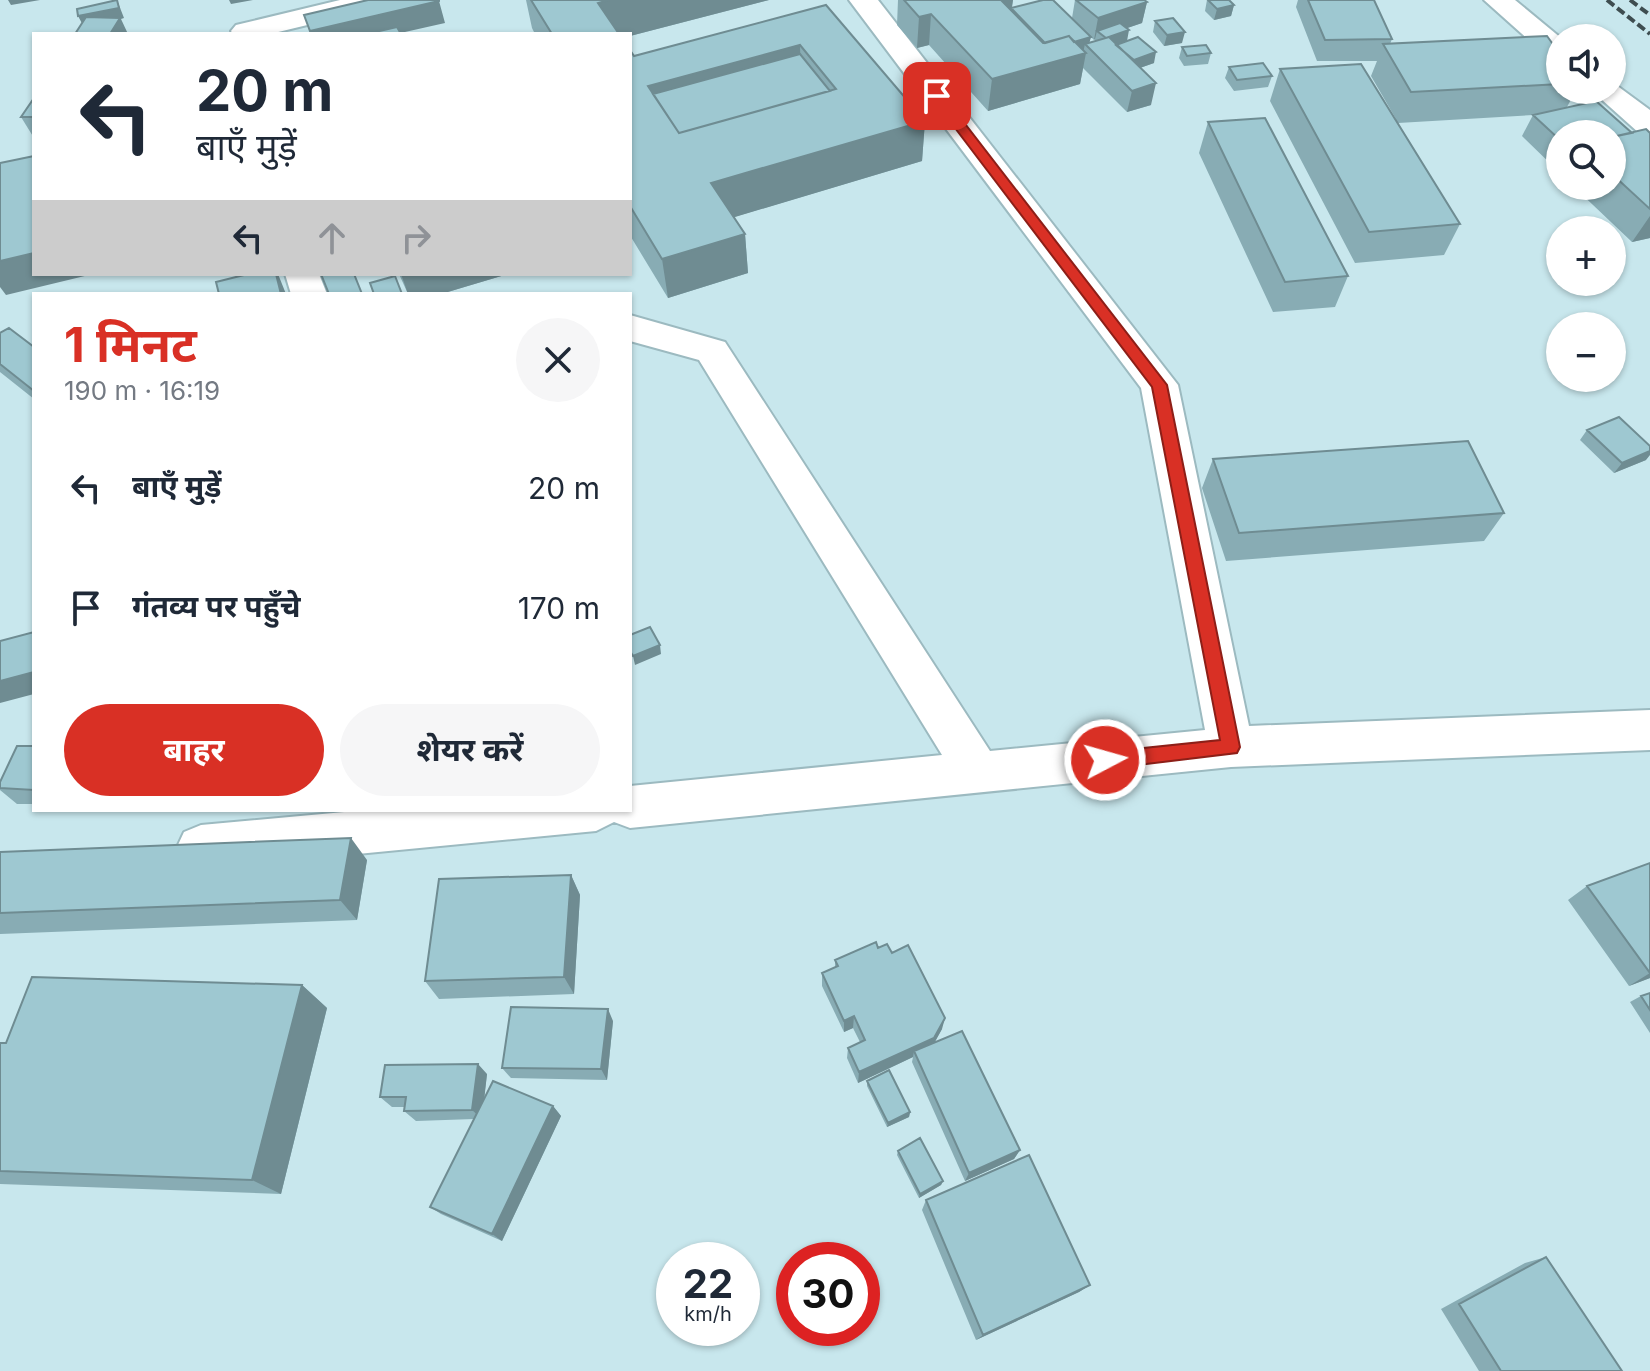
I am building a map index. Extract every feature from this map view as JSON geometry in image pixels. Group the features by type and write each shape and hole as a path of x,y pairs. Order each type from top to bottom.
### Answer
{"street":[{"path":"246,32 258,0"},
{"path":"246,32 376,0"},
{"path":"863,0 1159,385 1231,747"},
{"path":"1498,0 1546,40"},
{"path":"1623,104 1650,126"},
{"path":"632,329 712,351 979,774"},
{"path":"632,807 1231,747 1646,737"},
{"path":"157,852 575,812"}],"building":[{"path":"117,0 119,8 78,16 77,9"},
{"path":"368,0 439,1 310,31 304,15"},
{"path":"531,0 609,0 598,3 618,32 551,32"},
{"path":"904,0 1001,0 1043,43 1069,36 1086,53 992,79 931,14 919,17"},
{"path":"1053,0 1091,37 1074,42 1069,36 1045,43 1011,8"},
{"path":"1076,0 1144,0 1147,2 1098,18"},
{"path":"1208,0 1229,0 1234,5 1217,9"},
{"path":"1308,0 1374,0 1392,39 1325,40"},
{"path":"826,5 925,121 711,183 745,234 662,259 632,209 632,53 634,56","holes":["800,45 836,89 679,133 648,86"]},
{"path":"86,17 120,18 111,32 76,32"},
{"path":"1173,18 1185,32 1167,35 1155,21"},
{"path":"1120,23 1129,30 1106,38 1097,31"},
{"path":"397,27 400,32 375,32"},
{"path":"1546,36 1546,85 1411,92 1383,44"},
{"path":"1109,37 1156,83 1132,91 1085,44"},
{"path":"1138,37 1156,52 1134,60 1116,45"},
{"path":"1206,45 1211,53 1187,56 1182,47"},
{"path":"800,54 830,91 679,133 653,94"},
{"path":"1263,63 1272,76 1237,80 1229,67"},
{"path":"1361,64 1460,224 1369,232 1280,69"},
{"path":"32,101 32,117 21,117"},
{"path":"1582,104 1599,104 1617,120 1546,120 1546,127 1533,115"},
{"path":"1265,118 1348,276 1285,282 1208,122"},
{"path":"1646,129 1650,133 1650,209 1626,187 1626,134"},
{"path":"32,156 32,253 0,261 0,163"},
{"path":"240,276 276,276 280,292 218,292 216,282"},
{"path":"322,276 355,276 361,292 328,292"},
{"path":"395,276 401,292 373,292 370,283"},
{"path":"9,328 32,345 32,389 0,364 0,333"},
{"path":"1619,417 1650,446 1650,451 1622,463 1587,430"},
{"path":"1468,441 1504,513 1239,533 1213,459"},
{"path":"650,627 660,645 633,656 632,634"},
{"path":"32,633 32,673 0,681 0,641"},
{"path":"17,746 32,746 32,790 0,788"},
{"path":"351,838 340,900 0,913 0,852"},
{"path":"1650,863 1650,973 1587,886"},
{"path":"571,875 564,977 425,981 439,879"},
{"path":"876,942 878,948 887,944 892,953 908,945 945,1018 934,1038 859,1072 848,1048 865,1040 854,1016 844,1021 822,973 838,966 835,960"},
{"path":"32,977 302,985 252,1180 0,1171 0,1043 6,1043"},
{"path":"1650,993 1650,1010 1641,996"},
{"path":"511,1007 608,1009 601,1069 502,1068"},
{"path":"962,1031 1020,1150 969,1173 914,1051"},
{"path":"478,1064 472,1110 404,1111 406,1097 380,1097 385,1065"},
{"path":"889,1070 910,1112 888,1123 867,1081"},
{"path":"493,1081 553,1106 492,1234 430,1207"},
{"path":"920,1138 943,1181 920,1194 898,1151"},
{"path":"1029,1155 1090,1285 983,1335 926,1200"},
{"path":"1546,1257 1622,1371 1501,1371 1459,1304"}],"railway":[{"path":"1607,0 1650,34"},
{"path":"1630,0 1650,15"}],"route":[{"path":"937,96 1159,385 1231,747 1105,760"}]}
